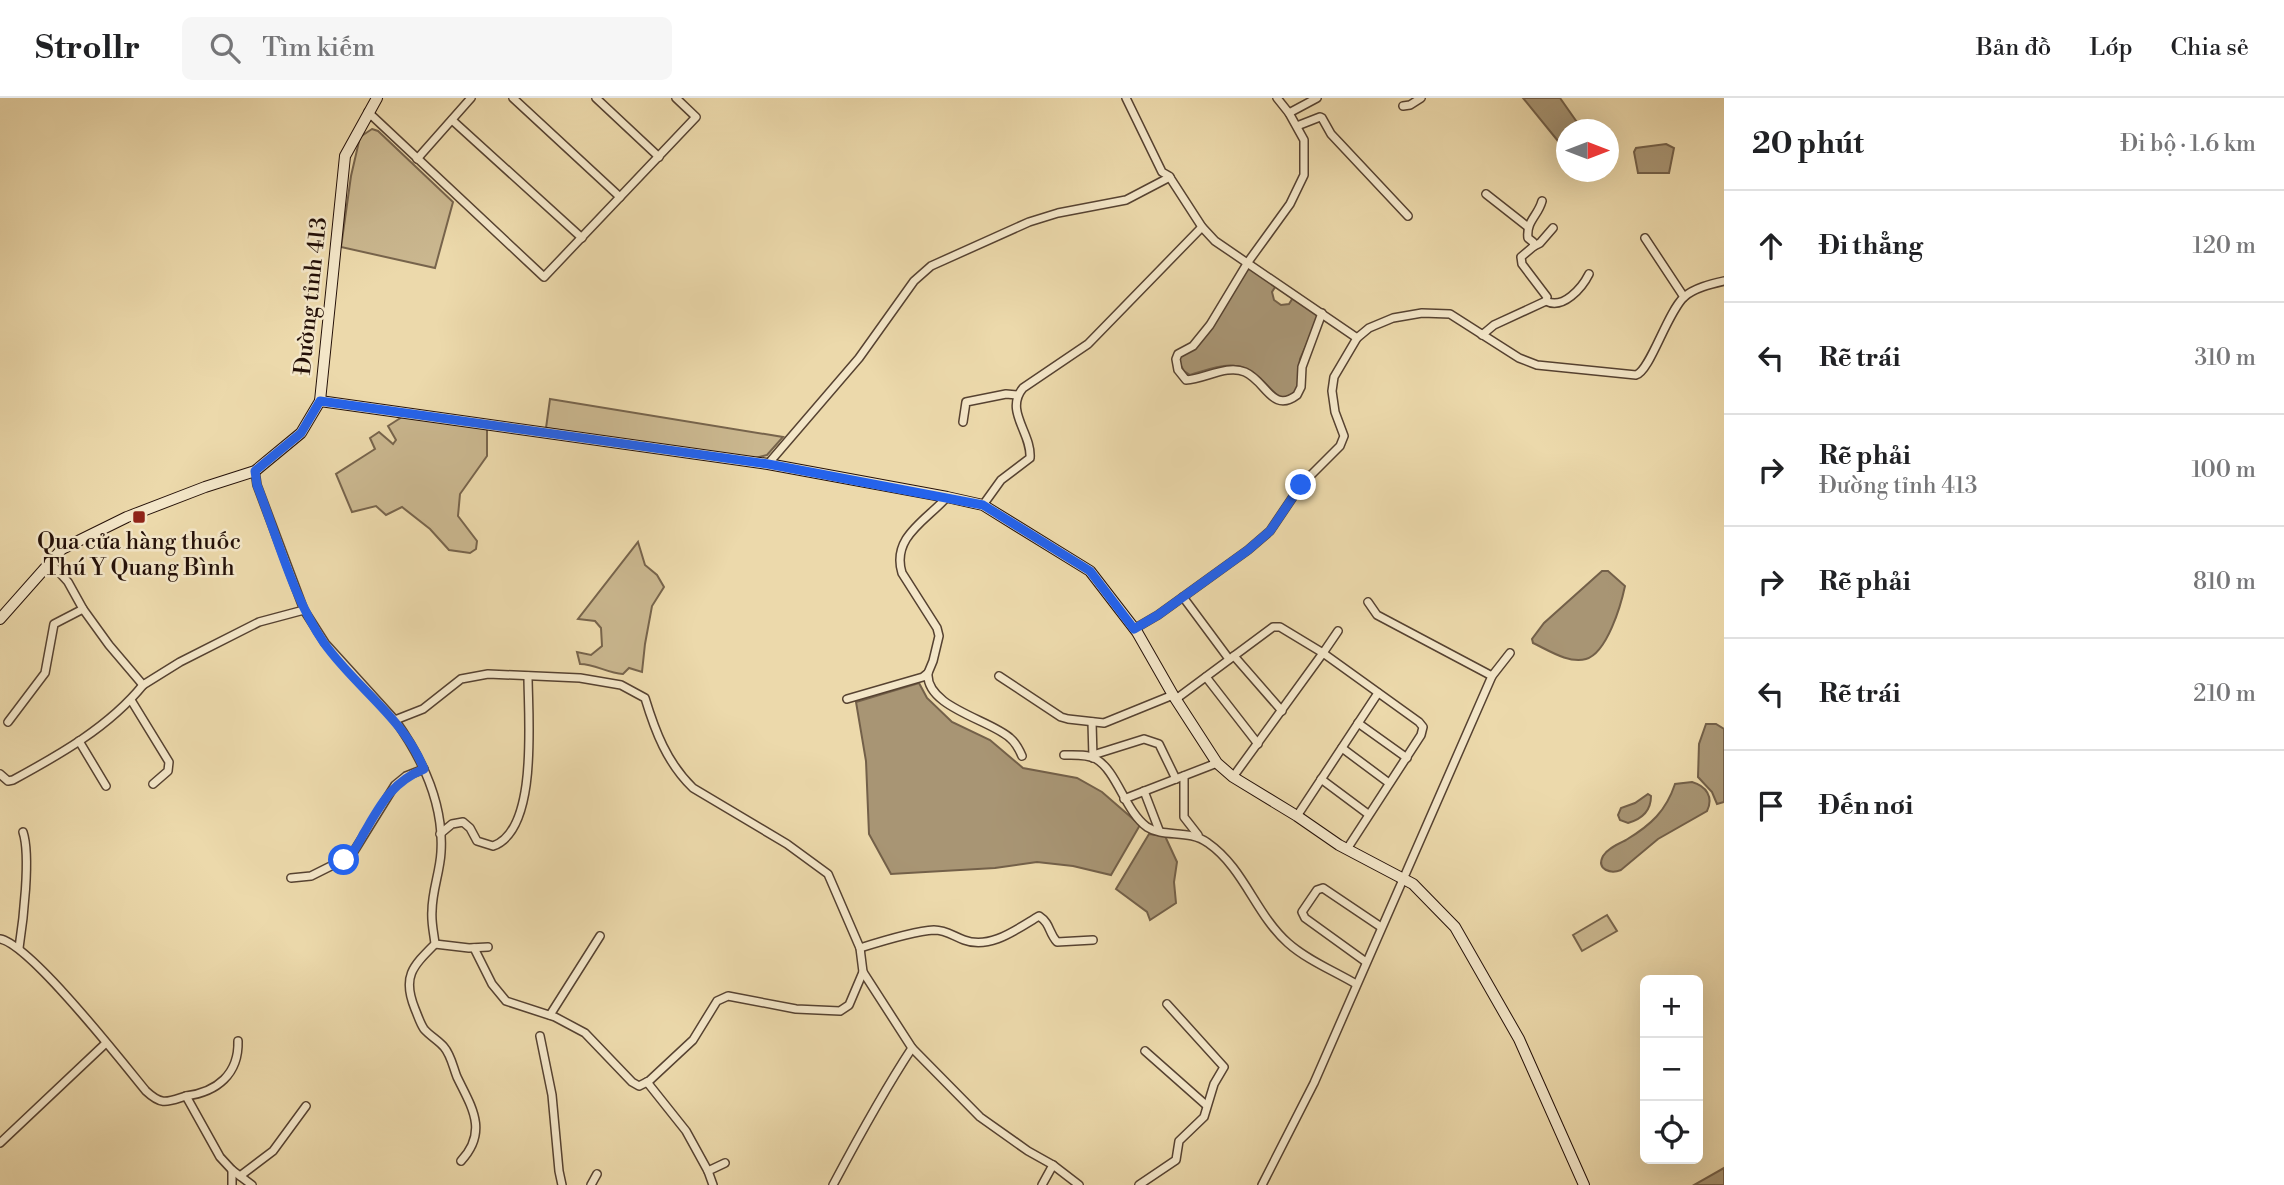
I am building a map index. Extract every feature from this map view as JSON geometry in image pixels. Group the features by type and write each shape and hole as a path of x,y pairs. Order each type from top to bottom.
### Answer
{"street":[{"name":"Đường tỉnh 413","path":"0,618 62,549 127,517 255,471 301,433 320,401 345,156 377,98"},
{"path":"417,159 471,98"},
{"path":"513,98 620,197"},
{"path":"596,98 659,157"},
{"path":"368,112 544,277 696,117 676,98"},
{"path":"1277,98 1304,140 1304,174 1301,183 1290,204 1248,261 1210,325 1193,346 1178,354 1176,365 1183,379 1191,380 1227,370 1243,371 1282,403 1293,399 1301,387 1301,367 1322,313"},
{"path":"1289,113 1317,98"},
{"path":"1403,106 1421,98"},
{"path":"1127,99 1162,172 1170,177 1202,227 1225,249 1248,261 1357,338"},
{"path":"1297,126 1322,118 1331,134 1408,216"},
{"path":"452,120 582,238"},
{"path":"768,464 859,358 914,281 931,266 1029,222 1058,213 1126,200 1170,177"},
{"path":"1486,194 1528,227"},
{"path":"1534,246 1528,238 1528,227 1542,201"},
{"path":"983,505 1001,480 1030,458 1027,439 1016,410 1017,395 1023,388 1088,344 1202,227"},
{"path":"1546,301 1547,297 1522,264 1521,257 1540,243 1553,228"},
{"path":"1645,238 1684,296"},
{"path":"1546,301 1552,304 1570,296 1580,289 1589,274"},
{"path":"1134,629 1183,597 1270,531 1301,485 1340,446 1344,436 1335,412 1332,391 1334,377 1357,338 1369,328 1393,318 1441,312 1461,319 1519,358 1537,365 1640,374 1664,326 1684,296 1724,281"},
{"path":"1482,335 1494,325 1546,301"},
{"path":"963,422 966,402 1006,394 1017,395"},
{"path":"320,401 768,464 947,497 983,505 1090,571 1134,629 1217,763 1233,777 1346,849 1413,884 1455,927 1519,1039 1584,1185"},
{"path":"255,471 257,485 304,610 325,643 396,720 424,769 433,794 440,834 441,850 432,912 435,944"},
{"path":"947,497 908,534 899,563 902,573 937,628 938,646 928,680 931,687 949,705 1003,732 1013,740 1022,756"},
{"path":"49,561 68,582 83,609 142,685"},
{"path":"1183,597 1231,658 1282,711"},
{"path":"1368,602 1377,615 1492,676"},
{"path":"8,722 45,673 54,624 83,609"},
{"path":"0,774 13,780 64,752 131,700 142,685 180,662 259,622 304,610"},
{"path":"999,676 1061,716 1104,723 1175,697 1276,626 1323,653 1423,727 1407,758 1346,849"},
{"path":"1233,777 1338,631"},
{"path":"1262,1185 1314,1083 1492,676 1510,653"},
{"path":"848,699 928,673"},
{"path":"396,720 423,709 461,679 488,674 580,678 621,685 645,698 654,727 681,776 693,788 787,844 828,874 860,948 863,972 912,1048 980,1117 1079,1185"},
{"path":"440,834 452,824 463,822 477,841 493,846 504,841 514,827 521,813 527,787 528,676"},
{"path":"1206,677 1258,744"},
{"path":"1297,816 1378,693"},
{"path":"131,700 169,762 168,771 153,784"},
{"path":"1092,722 1093,757 1105,768 1124,799 1147,827 1201,838"},
{"path":"1358,723 1407,758"},
{"path":"1064,755 1093,757 1144,738 1159,744 1180,777 1184,817 1201,838 1227,860 1289,944 1356,984"},
{"path":"79,741 106,786"},
{"path":"1342,748 1389,782"},
{"path":"1124,799 1217,763"},
{"path":"291,878 311,876 351,856 396,785 406,776 424,769"},
{"path":"1321,779 1368,814"},
{"path":"1144,791 1159,831"},
{"path":"19,948 26,847 23,832"},
{"path":"1366,962 1305,918 1301,912 1317,890 1323,888 1381,927"},
{"path":"860,948 929,930 943,930 965,941 983,943 1000,938 1039,916 1047,921 1057,942 1093,940"},
{"path":"550,1016 600,936"},
{"path":"0,939 19,948 39,967 157,1101 166,1102 201,1094 212,1088 235,1067 238,1041"},
{"path":"435,944 488,947"},
{"path":"435,944 418,961 408,985 410,998 422,1027 447,1051 472,1106 476,1128 470,1152 461,1161"},
{"path":"474,948 492,984 506,1001 569,1023 590,1037 639,1086 647,1082 693,1040 716,1001 722,997 733,996 796,1009 840,1011 849,1005 863,972"},
{"path":"1139,1185 1176,1160 1178,1141 1201,1121 1215,1081 1224,1067 1167,1004"},
{"path":"540,1036 552,1095 562,1185"},
{"path":"0,1143 106,1043"},
{"path":"833,1185 893,1075 912,1048"},
{"path":"1145,1051 1206,1105"},
{"path":"647,1082 687,1131 713,1185"},
{"path":"186,1096 220,1157 252,1185"},
{"path":"240,1175 273,1151 306,1106"},
{"path":"708,1171 725,1163"},
{"path":"1042,1185 1053,1165"},
{"path":"232,1170 232,1185"},
{"path":"591,1185 597,1174"}],"shaded area":[{"path":"1523,98 1560,98 1575,119 1556,119 1556,139"},
{"path":"372,129 378,131 453,202 435,268 341,247 351,176 360,137"},
{"path":"1666,144 1674,148 1669,173 1638,173 1634,152 1636,148"},
{"path":"1250,266 1277,284 1272,292 1274,300 1281,305 1289,304 1294,296 1320,315 1300,359 1297,391 1283,399 1259,377 1242,367 1225,366 1190,375 1184,371 1177,359 1193,347"},
{"path":"550,399 783,437 767,455 751,459 546,428"},
{"path":"402,417 487,429 487,456 460,494 458,516 477,541 476,549 470,553 449,550 430,529 402,507 386,515 376,506 352,512 336,474 375,449 370,438 379,432 393,444 396,440 388,426"},
{"path":"638,542 645,565 657,575 664,587 652,606 642,672 629,668 623,674 580,664 577,652 591,655 602,646 601,628 595,621 578,619"},
{"path":"1602,571 1608,571 1625,586 1612,627 1594,655 1573,660 1533,643 1532,639 1544,623"},
{"path":"919,683 927,698 952,722 990,740 1023,768 1077,778 1102,792 1140,825 1111,875 1073,866 1037,862 995,868 891,874 869,834 866,761 856,702"},
{"path":"1706,724 1716,724 1724,729 1724,802 1717,804 1712,792 1698,777 1699,744"},
{"path":"1692,782 1707,793 1710,801 1707,811 1658,839 1621,870 1609,871 1603,868 1601,861 1605,853 1643,829 1667,802 1675,784"},
{"path":"1648,794 1651,801 1645,814 1628,823 1620,820 1618,815 1621,808"},
{"path":"1149,834 1165,836 1177,862 1174,882 1176,903 1150,920 1147,912 1116,889"},
{"path":"1607,915 1617,931 1582,951 1573,935"},
{"path":"1724,1168 1724,1185 1694,1185"}],"place":[{"name":"Qua cửa hàng thuốc Thú Y Quang Bình","path":"139,517"}],"route":[{"path":"344,860 356,849 370,822 396,785 406,776 424,769 396,720 349,672 325,643 304,610 257,485 255,471 301,433 320,401 768,464 983,505 1090,571 1134,629 1158,615 1248,550 1270,531 1301,485"}]}
